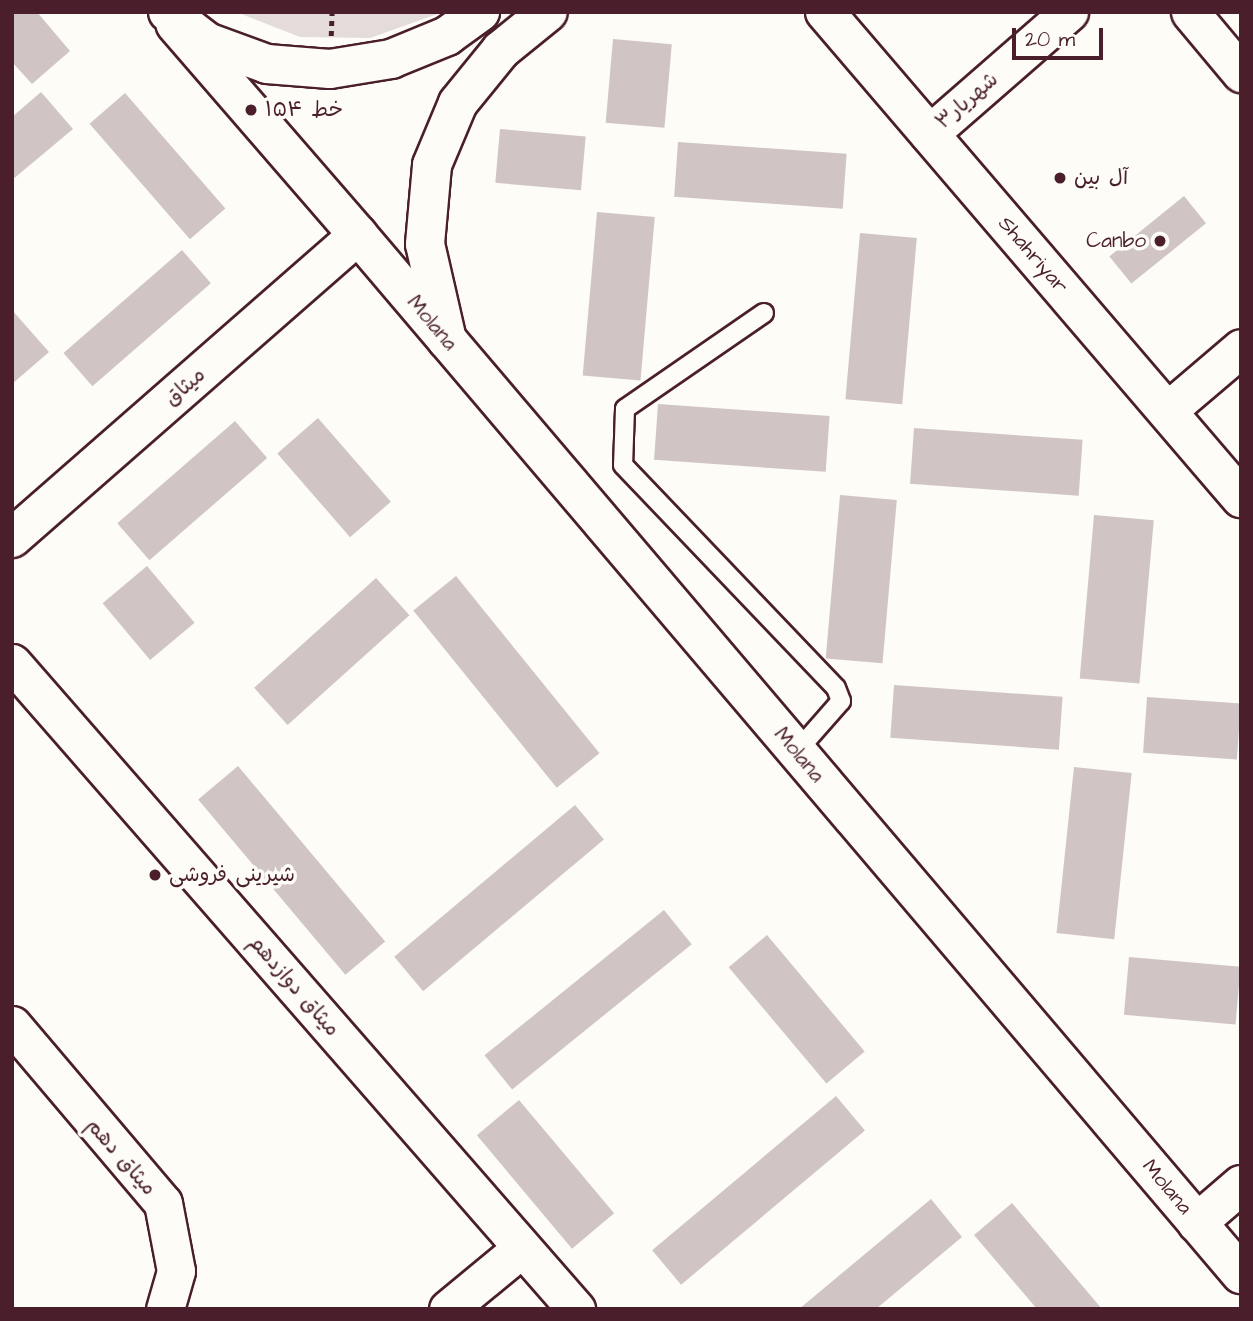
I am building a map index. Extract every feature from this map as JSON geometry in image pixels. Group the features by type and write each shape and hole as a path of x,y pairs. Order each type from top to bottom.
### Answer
{"main road":[{"path":"166,12 207,42 267,64 330,69 391,59 447,36 480,12"},
{"name":"Molana","path":"166,12 1241,1274"},
{"path":"447,340 425,244 432,165 458,103 501,50 548,12"},
{"name":"Shahriyar","path":"823,15 929,134 1241,498"},
{"name":"میثاق","path":"12,538 358,235"},
{"path":"1198,1223 1241,1185"}],"street":[{"name":"شهریار۳","path":"929,134 1069,12"},
{"path":"1190,12 1241,73"},
{"path":"1167,411 1241,348"},
{"name":"میثاق دوازدهم","path":"12,663 576,1309"},
{"name":"میثاق دهم","path":"12,1026 163,1203 176,1271 165,1309"},
{"path":"449,1309 522,1248"}],"lane":[{"path":"764,313 625,409 624,465 836,688 841,701 796,751"}],"shaded area":[{"path":"236,12 443,12 370,38 300,37"}],"building":[{"path":"12,12 37,12 70,51 32,84 12,62"},
{"path":"613,39 672,44 664,128 606,123"},
{"path":"41,92 73,129 12,180 12,117"},
{"path":"125,93 225,208 190,239 90,124"},
{"path":"500,129 586,136 581,190 495,183"},
{"path":"678,142 847,154 843,209 674,197"},
{"name":"Canbo","path":"1184,196 1206,223 1131,284 1109,256"},
{"path":"597,212 655,217 640,380 583,375"},
{"path":"860,233 917,238 902,404 845,399"},
{"path":"182,250 211,283 92,386 64,353"},
{"path":"12,310 49,352 12,384"},
{"path":"658,404 830,416 826,472 654,460"},
{"path":"318,418 391,502 350,537 277,453"},
{"path":"235,421 267,458 149,560 117,523"},
{"path":"914,428 1083,440 1079,496 910,484"},
{"path":"840,495 897,500 882,663 826,658"},
{"path":"1094,515 1154,520 1139,684 1080,678"},
{"path":"147,566 195,623 150,660 103,603"},
{"path":"456,576 599,753 557,788 413,611"},
{"path":"376,578 409,615 288,725 254,688"},
{"path":"894,685 1063,697 1059,750 890,738"},
{"path":"1147,697 1241,704 1237,759 1143,753"},
{"path":"238,766 385,941 345,975 198,799"},
{"path":"1074,767 1132,773 1114,939 1057,933"},
{"path":"575,805 604,839 423,991 394,957"},
{"path":"664,910 692,944 512,1090 484,1055"},
{"path":"767,935 865,1051 826,1084 729,967"},
{"path":"1129,957 1241,967 1236,1025 1124,1015"},
{"path":"836,1096 865,1130 681,1285 652,1250"},
{"path":"519,1100 614,1213 572,1249 477,1135"},
{"path":"931,1199 962,1237 876,1309 799,1309"},
{"path":"1012,1203 1102,1309 1037,1309 974,1235"}],"place":[{"name":"خط ۱۵۴","path":"251,110"},
{"name":"آل بین","path":"1060,178"},
{"name":"Canbo","path":"1160,241"},
{"name":"شیرینی فروشی","path":"155,875"}]}
